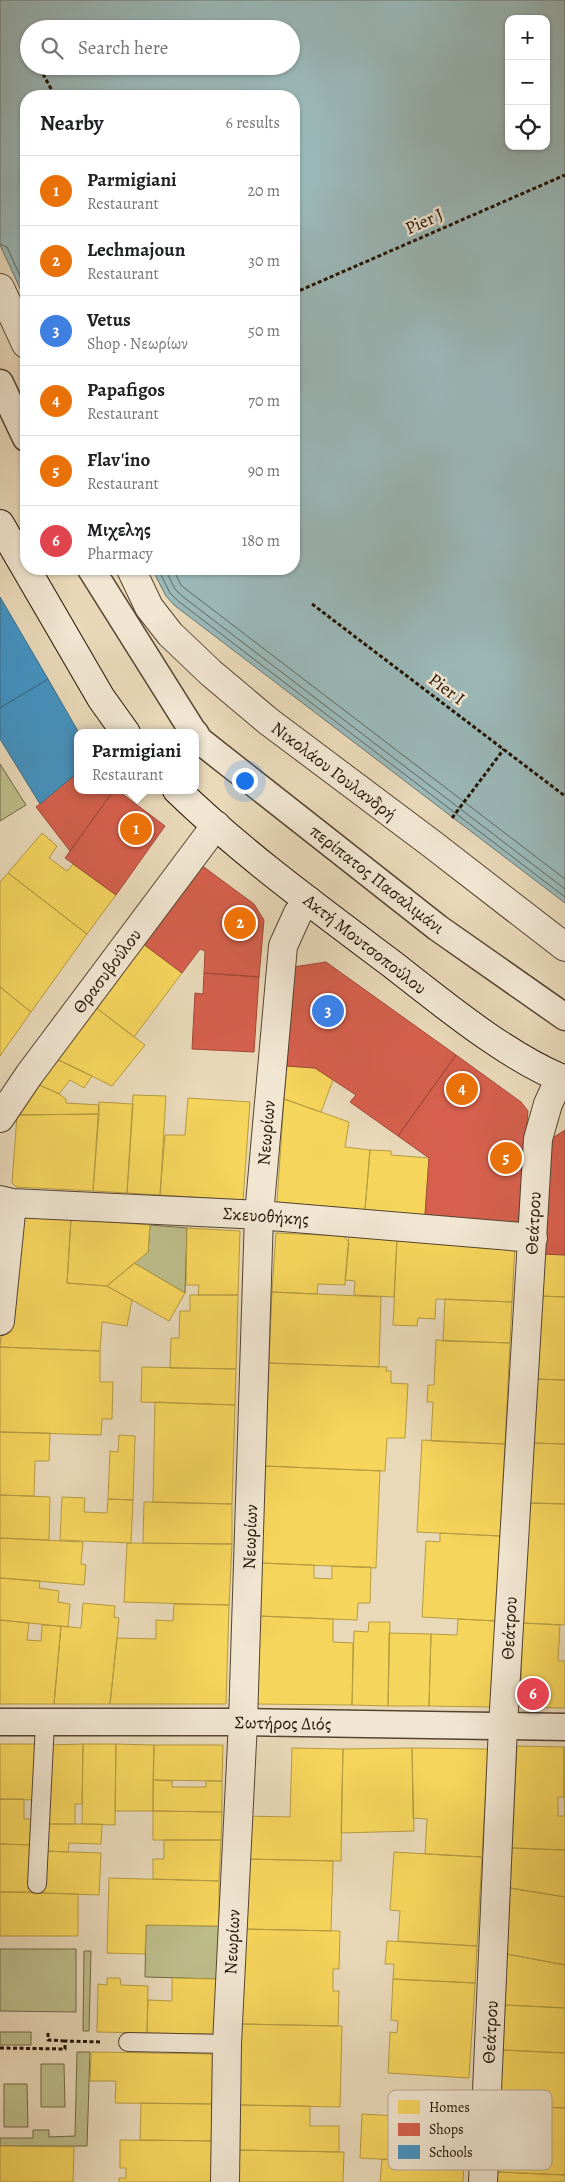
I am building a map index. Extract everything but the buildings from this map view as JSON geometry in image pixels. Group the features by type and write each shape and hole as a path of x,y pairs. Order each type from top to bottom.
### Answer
{"street":[{"path":"0,288 20,331"},
{"path":"0,383 20,425"},
{"path":"0,524 20,558"},
{"path":"30,575 101,698 123,729"},
{"name":"περίπατος Πασαλιμάνι","path":"94,575 192,729"},
{"name":"Νικολάου Γουλανδρή","path":"134,575 149,607 188,653 268,721 565,947"},
{"name":"περίπατος Πασαλιμάνι","path":"199,740 438,928 565,1017"},
{"name":"Ακτή Μουτσοπούλου","path":"181,794 216,825 309,901 439,1000 514,1053 562,1079"},
{"name":"Θρασυβούλου","path":"0,1118 35,1067 216,825"},
{"name":"Νεωρίων","path":"225,2182 228,2044 243,1722 259,1215 283,946 298,913 309,901"},
{"name":"Θεάτρου","path":"487,2090 503,1726 538,1139 548,1104 562,1079"},
{"path":"0,1321 6,1202"},
{"name":"Σκευοθήκης","path":"6,1202 259,1215 533,1238"},
{"name":"Σωτήρος Διός","path":"0,1722 243,1722 565,1727"}],"lane":[{"path":"37,1884 45,1723"},
{"path":"128,2042 228,2044"}],"path":[{"path":"44,75 52,90"},
{"name":"Pier J","path":"300,290 565,175"},
{"name":"Pier I","path":"312,604 565,796"},
{"path":"432,844 504,749"},
{"path":"48,2033 48,2040 91,2042"},
{"path":"0,2048 64,2049 65,2041"}],"green space":[{"path":"0,764 26,805 0,821"},
{"path":"150,1225 187,1228 185,1293 134,1263 148,1252"},
{"path":"146,1925 219,1926 218,1979 145,1977"},
{"path":"0,1949 76,1949 76,2012 0,2011"},
{"path":"84,1951 91,1951 89,2031 83,2031"},
{"path":"0,2032 31,2032 31,2045 0,2045"},
{"path":"77,2052 90,2052 87,2146 0,2146 0,2138 33,2138 33,2130 49,2130 49,2137 75,2136"},
{"path":"41,2064 64,2064 65,2107 41,2107"},
{"path":"4,2084 27,2084 28,2127 4,2127"}],"water":[{"path":"0,0 565,0 565,903 174,605 166,596 155,575 300,575 300,90 20,90 20,288 0,245"}],"place":[{"name":"Parmigiani","path":"136,829"},
{"name":"Lechmajoun","path":"240,923"},
{"name":"Vetus","path":"328,1011"},
{"name":"Papafigos","path":"462,1089"},
{"name":"Flav'ino","path":"506,1158"},
{"name":"Μιχελης","path":"533,1694"}]}
